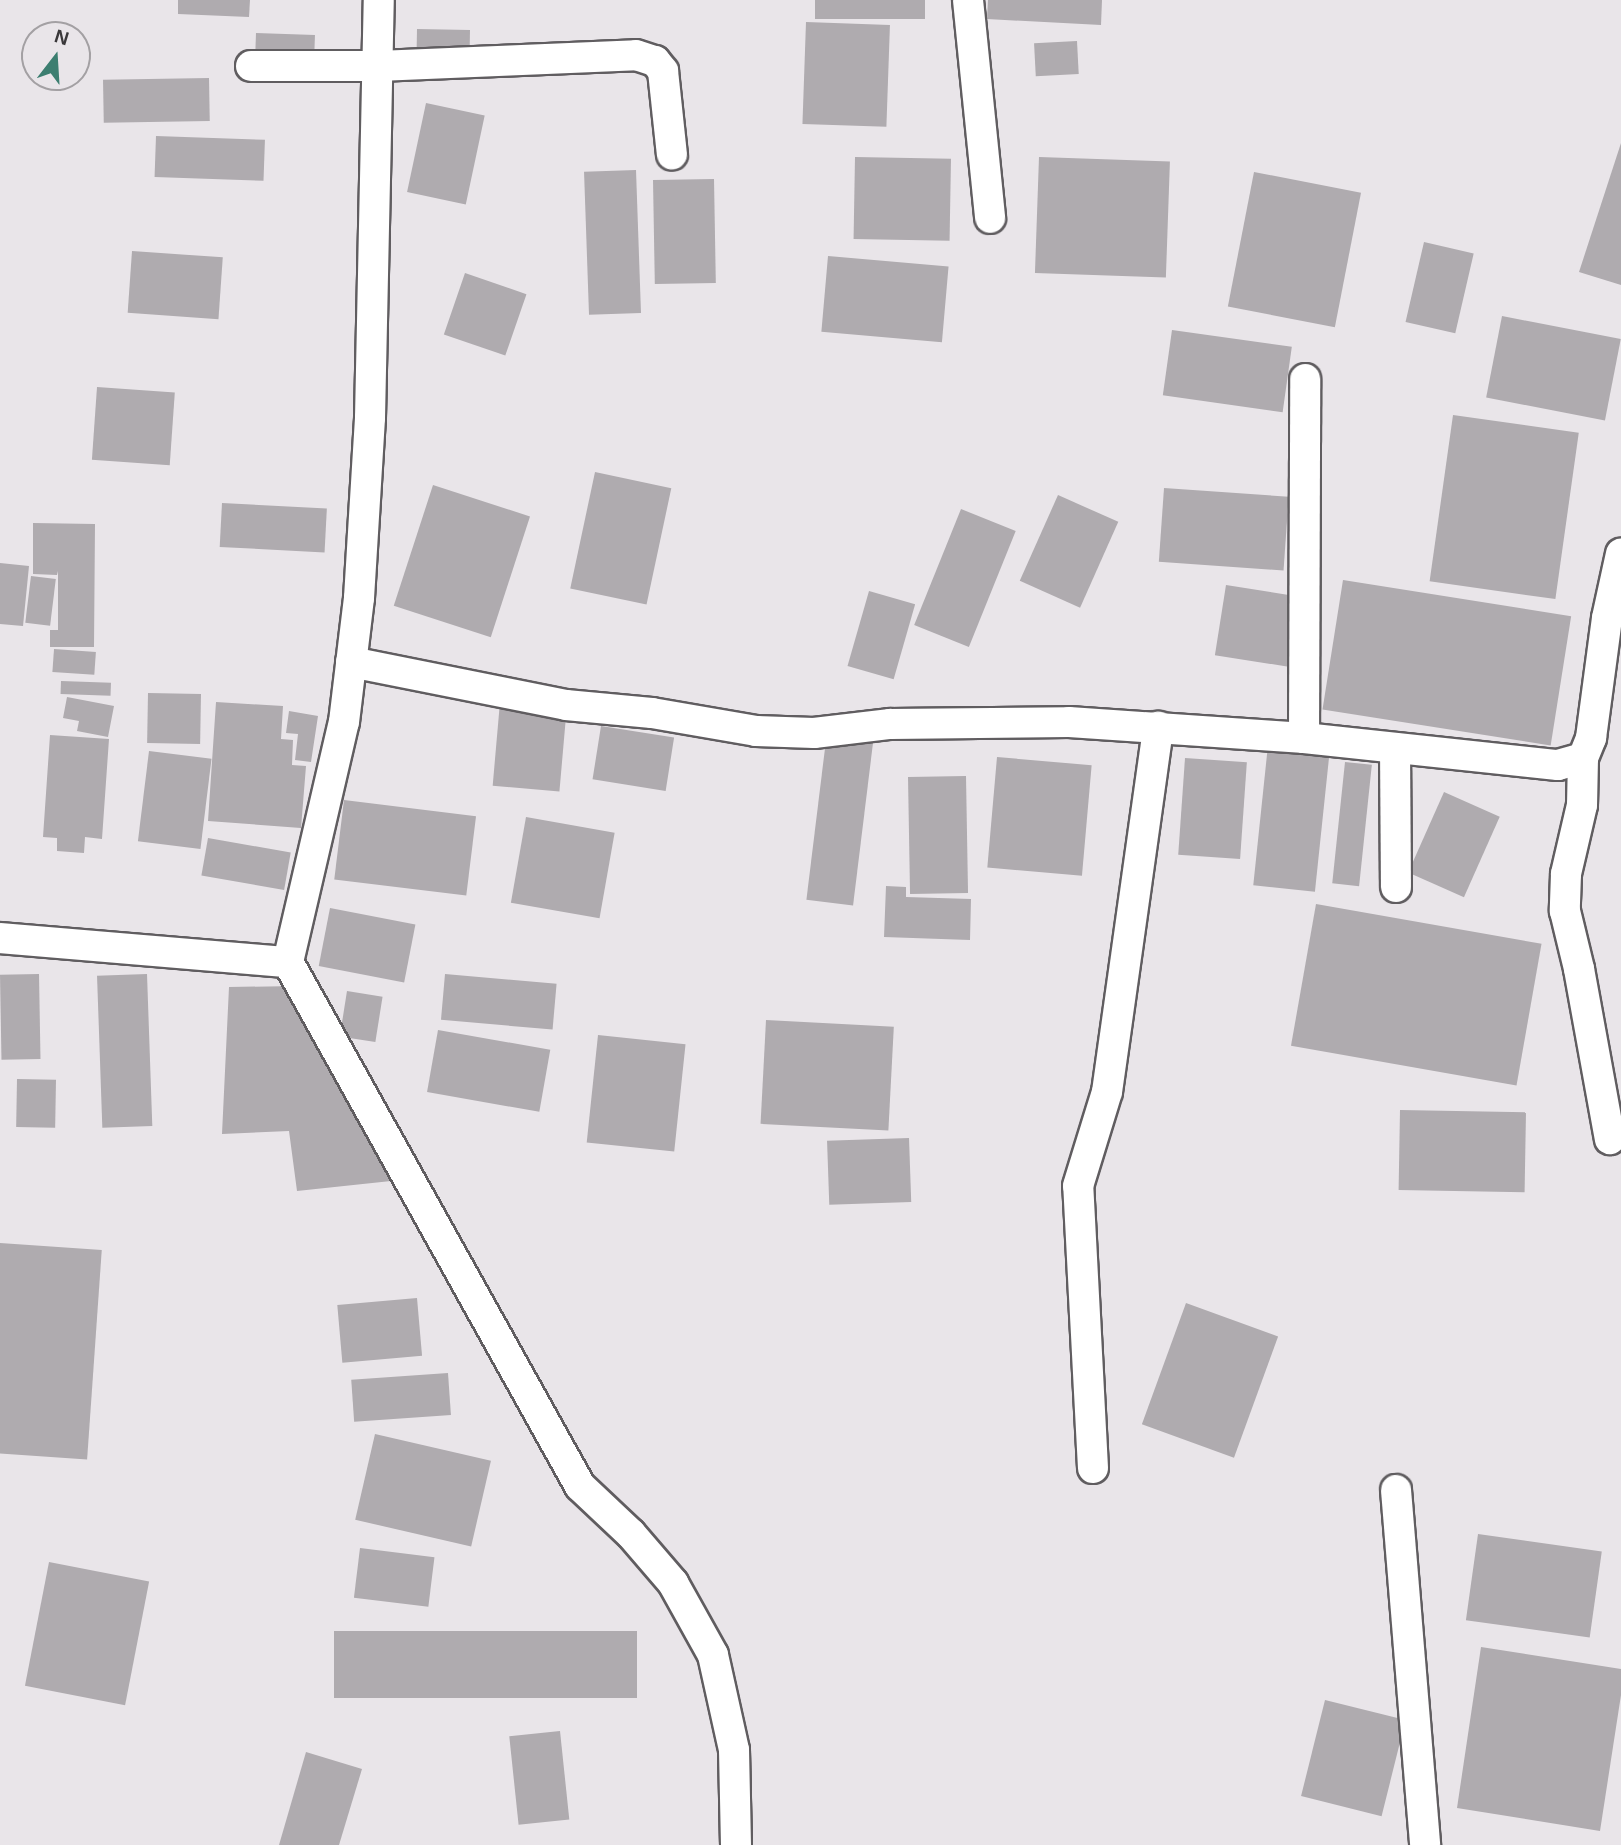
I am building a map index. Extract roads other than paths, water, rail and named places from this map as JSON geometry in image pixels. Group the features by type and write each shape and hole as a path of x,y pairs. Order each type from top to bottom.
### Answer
{"street":[{"path":"379,0 370,418 359,598 344,722 288,962 580,1486 631,1534 673,1583 713,1655 734,1750 736,1845"},
{"path":"968,0 990,218"},
{"path":"251,66 379,66 616,54 646,58 655,61 663,71 672,155"},
{"path":"1304,738 1305,379"},
{"path":"1610,1139 1579,969 1565,911 1566,874 1582,805 1583,758 1591,738 1607,618 1621,554"},
{"path":"351,662 566,705 652,713 756,731 814,733 890,724 1002,722 1158,727 1304,738 1558,765 1583,758"},
{"path":"1093,1468 1078,1186 1107,1092 1158,727"},
{"path":"1395,748 1396,887"},
{"path":"0,938 288,962"},
{"path":"1396,1490 1425,1845"}]}
